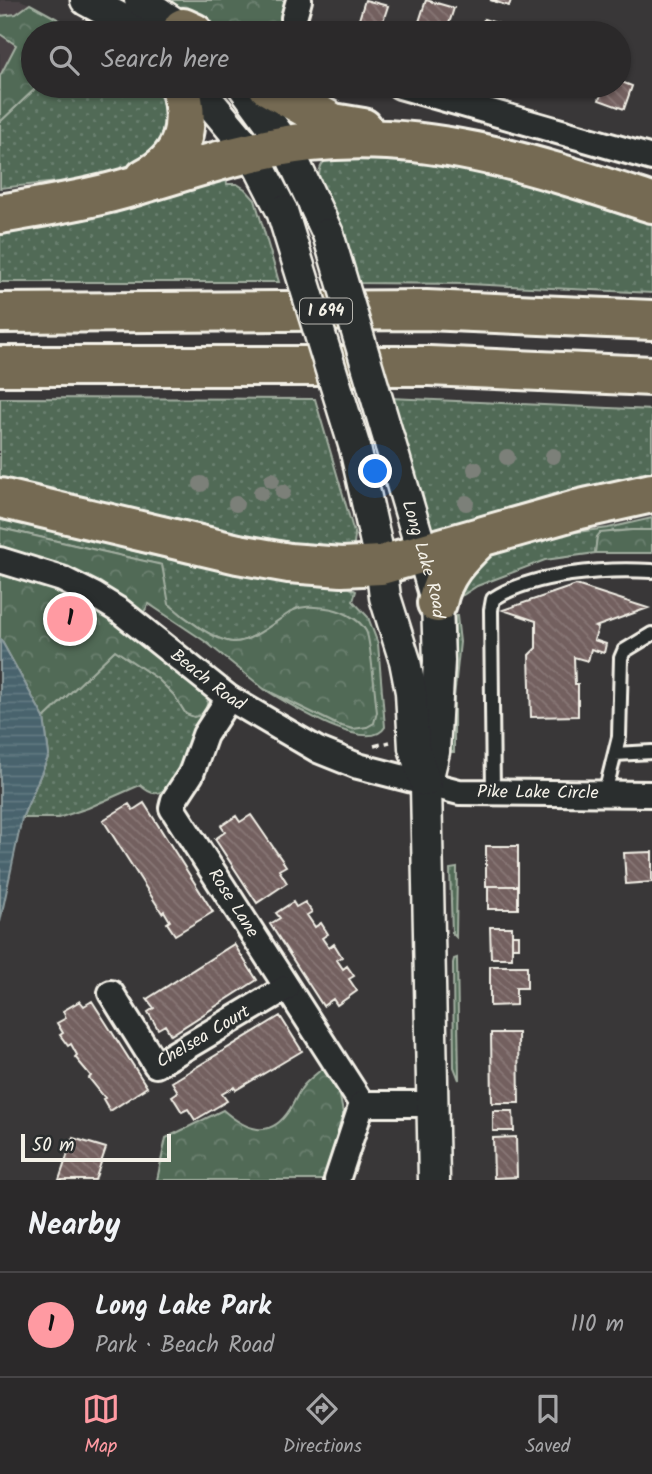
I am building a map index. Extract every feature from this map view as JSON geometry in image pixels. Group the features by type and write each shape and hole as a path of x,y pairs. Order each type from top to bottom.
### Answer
{"highway":[{"path":"116,191 155,172 179,149 185,110 182,98"},
{"path":"289,98 333,123 412,142"},
{"path":"0,214 116,191 269,149 337,140 412,142 495,155 652,203"},
{"name":"I 694","path":"0,313 426,310 652,320"},
{"path":"0,366 429,366 652,376"},
{"path":"0,498 175,540 289,563 342,567 381,565 576,510 652,493"},
{"path":"437,603 441,585 450,568 480,538"}],"street":[{"path":"86,0 123,21"},
{"path":"140,0 172,21"},
{"path":"294,21 299,0"},
{"path":"210,98 269,149"},
{"path":"248,98 269,149"},
{"path":"442,98 652,158"},
{"name":"Long Lake Road","path":"269,149 282,211 355,448 386,597 405,661 411,692 414,748 426,785"},
{"name":"Long Lake Road","path":"269,149 328,234 437,603 439,661 435,752 426,785 434,1180"},
{"name":"Beach Road","path":"0,560 62,579 94,595 120,611 229,698 318,750 358,766 426,785"},
{"name":"Rose Lane","path":"229,698 205,735 191,774 174,800 172,808 362,1104"},
{"name":"Pike Lake Circle","path":"426,785 459,792 652,794"},
{"name":"Chelsea Court","path":"111,993 156,1065 286,988"},
{"path":"337,1180 362,1104 432,1104"}],"lane":[{"path":"493,792 493,599 536,582 578,573 616,569 652,571"},
{"path":"606,793 619,737 621,658 624,651 652,634"},
{"path":"615,754 652,752"}],"shaded area":[{"path":"0,0 20,0 30,4 16,14 0,16"},
{"path":"0,34 16,44 0,76"}],"green space":[{"path":"161,0 285,0 281,21 192,21"},
{"path":"30,4 61,21 21,21 21,98 25,98 0,122 0,76 16,45 0,34 0,16 16,14"},
{"path":"25,98 161,98 170,114 157,163 87,179 0,188 0,122"},
{"path":"338,155 463,165 652,217 652,293 469,284 359,283 319,175 324,162"},
{"path":"226,179 227,184 237,184 255,200 279,282 0,282 0,230"},
{"path":"0,398 315,399 355,536 354,544 344,555 0,490"},
{"path":"390,398 652,410 652,480 437,531 430,528"},
{"path":"0,515 223,571 266,579 346,586 356,591 353,601 368,617 378,644 385,727 376,734 362,735 345,731 307,714 264,689 338,725 297,608 249,638 227,641 200,628 168,604 162,565 0,528"},
{"path":"652,518 652,530 613,531 597,537 595,553 545,560 452,598 466,564 523,539 608,528"},
{"path":"0,528 162,565 169,604 199,627 225,641 248,639 302,607 343,612 359,622 368,636 377,712 374,723 353,729 338,725 264,689 206,642 149,604 130,634 197,681 208,699 205,714 194,717 186,714 174,695 158,679 115,650 44,718 0,638"},
{"path":"652,530 652,553 595,553 600,533"},
{"path":"455,616 460,642 454,698 454,752 451,752 451,683 455,652"},
{"path":"115,650 158,679 174,695 186,714 205,714 173,784 156,793 140,785 58,818 22,818 49,755 44,718"},
{"path":"457,868 456,937 452,933 450,869"},
{"path":"457,958 459,1080 454,1067 453,963"},
{"path":"324,1067 339,1091 343,1113 326,1180 157,1180 166,1138 223,1110 249,1127 266,1129 282,1119 304,1085"}],"water":[{"path":"0,638 44,718 49,755 22,818 0,922"}],"building":[{"path":"365,0 388,6 383,21 359,21"},
{"path":"426,0 454,8 450,21 419,21"},
{"path":"490,0 511,0 509,6"},
{"path":"600,98 628,98 624,109 599,100"},
{"path":"576,585 648,608 595,627 598,628 594,640 606,644 604,653 591,649 588,661 574,657 575,684 578,684 578,716 531,717 529,655 536,648 536,621 503,610"},
{"path":"144,803 213,912 175,935 167,923 170,921 164,911 162,913 103,820 129,804 133,810"},
{"path":"251,815 286,866 279,870 287,883 257,903 215,839 225,832 221,826 236,816 240,822"},
{"path":"486,846 518,846 518,886 486,886"},
{"path":"652,852 652,882 626,884 624,853"},
{"path":"488,886 518,886 518,909 488,909"},
{"path":"293,902 296,907 305,902 312,912 307,915 315,927 321,923 328,934 322,938 329,948 334,944 342,957 337,960 343,969 347,966 354,976 349,979 357,991 337,1005 333,999 323,1006 270,924 280,918 276,913"},
{"path":"490,927 512,927 512,958 491,958"},
{"path":"512,935 519,935 519,947 512,947"},
{"path":"234,944 257,980 171,1035 165,1025 158,1029 148,1012 154,1008 147,999"},
{"path":"490,966 527,966 527,988 516,988 516,1005 490,1006"},
{"path":"80,1001 84,1006 92,1001 147,1087 110,1111 103,1099 105,1098 89,1078 91,1076 75,1057 77,1055 71,1044 68,1046 60,1035 63,1033 57,1023 66,1018 63,1011"},
{"path":"280,1016 302,1051 236,1090 234,1087 222,1094 227,1101 195,1120 188,1109 182,1112 172,1096 178,1092 172,1082"},
{"path":"491,1033 518,1033 519,1103 492,1103"},
{"path":"493,1111 513,1111 514,1131 493,1131"},
{"path":"516,1137 517,1177 494,1178 493,1138"},
{"path":"73,1138 106,1148 95,1180 59,1180"}],"place":[{"name":"Long Lake Park","path":"70,619"}]}
